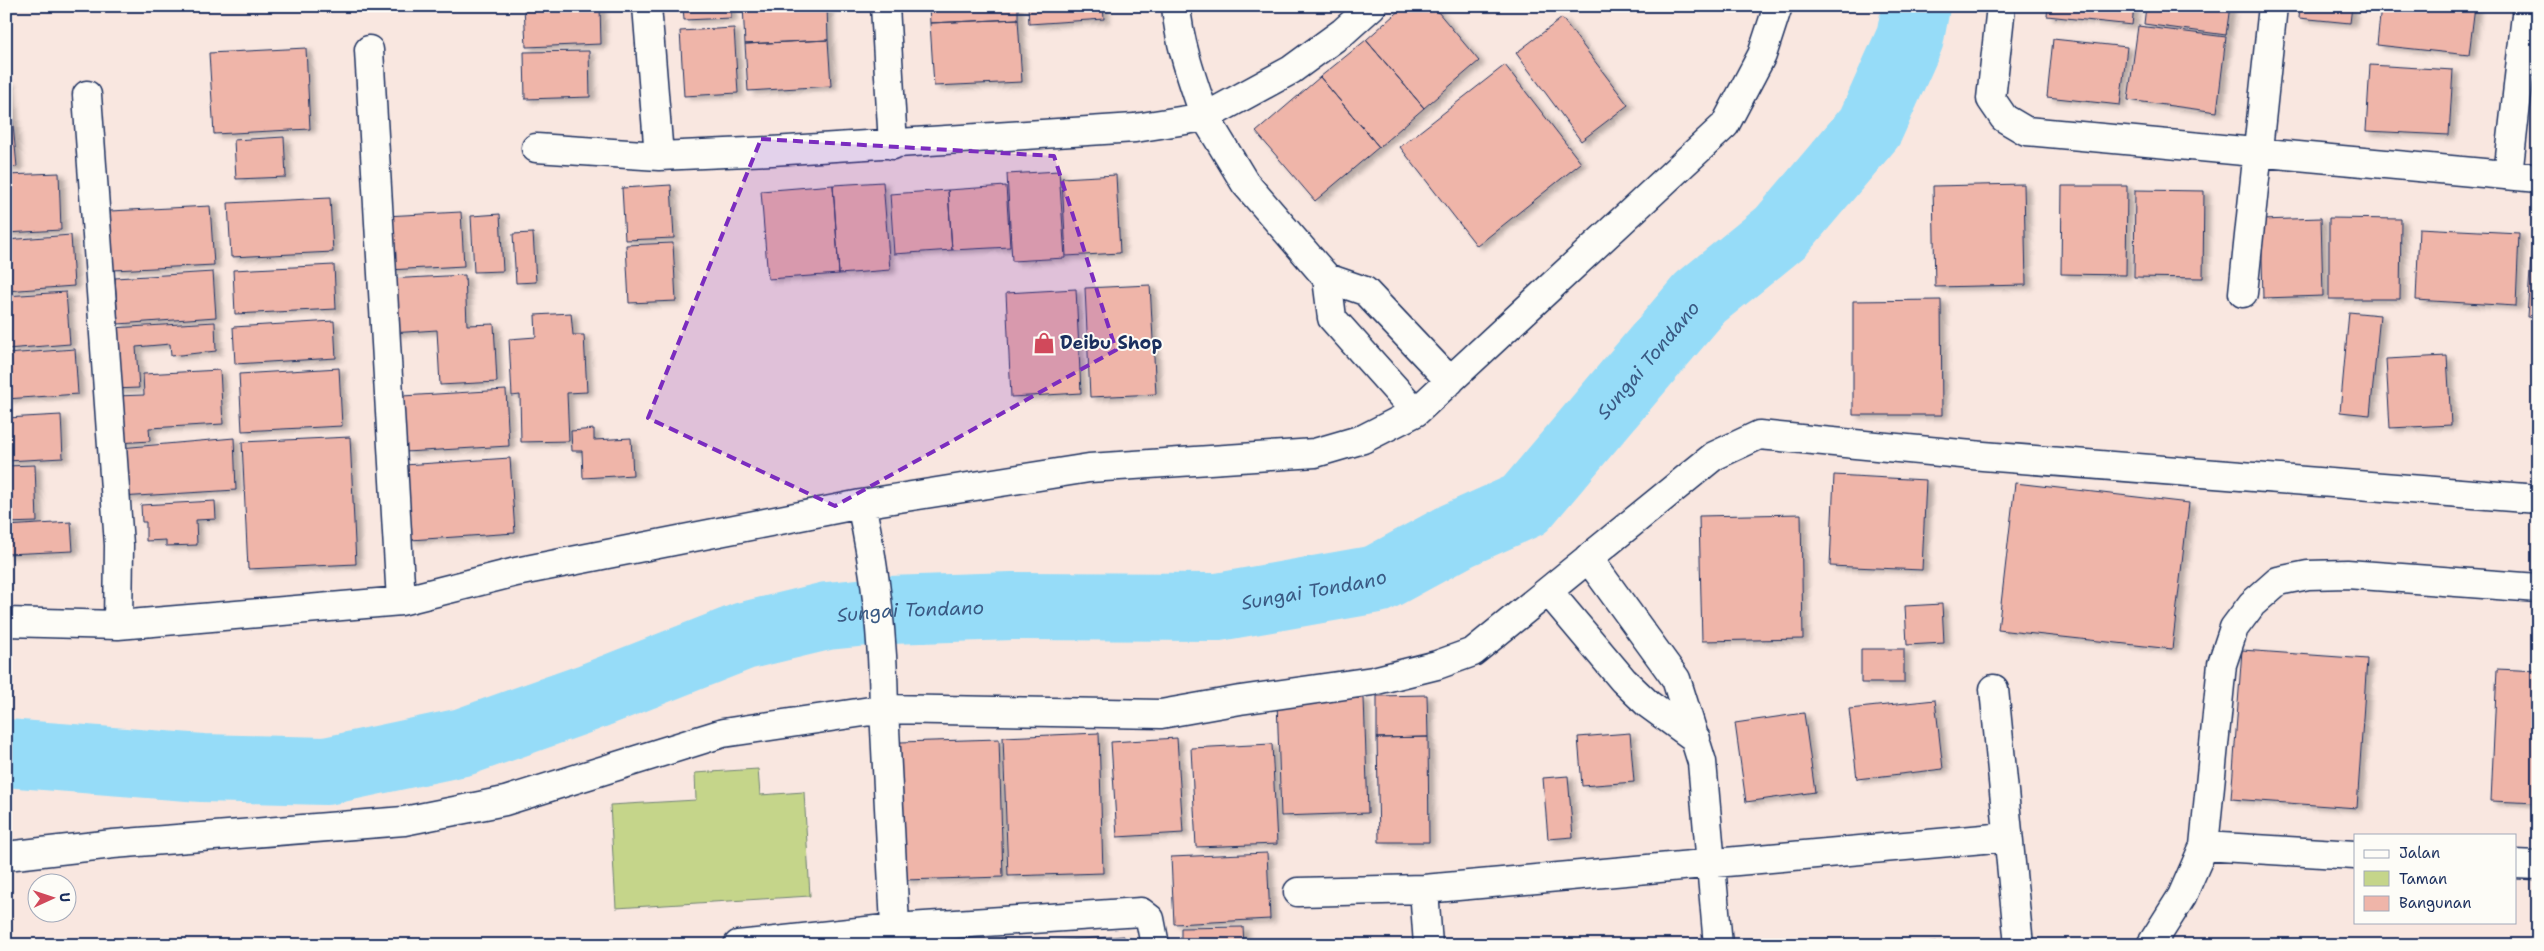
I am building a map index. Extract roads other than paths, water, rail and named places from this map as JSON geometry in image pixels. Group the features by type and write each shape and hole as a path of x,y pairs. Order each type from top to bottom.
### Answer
{"street":[{"path":"647,6 659,156"},
{"path":"885,6 893,145"},
{"path":"1176,6 1177,22 1191,77 1205,117 1245,183 1327,278 1365,291 1450,381"},
{"path":"536,148 659,156 893,145 1135,128 1205,117 1291,70 1342,32 1372,6"},
{"path":"6,622 118,625 401,601 516,572 861,504 1089,468 1315,453 1363,439 1416,412 1725,125 1762,55 1778,6"},
{"path":"2001,6 1991,100 2004,118 2026,131 2538,178"},
{"path":"2243,293 2274,6"},
{"path":"2508,174 2527,6"},
{"path":"369,50 401,601"},
{"path":"87,95 119,545 118,625"},
{"path":"1327,278 1332,318 1416,412"},
{"path":"6,856 113,844 404,821 505,800 723,733 884,709 1162,714 1240,700 1373,681 1437,665 1473,652 1714,456 1758,435 1983,456 2538,499"},
{"path":"861,504 872,553 883,666 895,937"},
{"path":"1588,558 1676,679 1702,762 1718,945"},
{"path":"2150,945 2182,896 2204,846 2222,664 2234,628 2252,604 2278,581 2308,575 2347,574 2538,588"},
{"path":"1549,592 1623,680 1648,704 1696,739"},
{"path":"1994,689 2006,837 2019,945"},
{"path":"1298,892 1424,889 2006,837"},
{"path":"2204,846 2354,855"},
{"path":"2516,864 2538,865"},
{"path":"1424,889 1428,945"},
{"path":"738,945 895,937 1140,912 1150,919 1155,945"}],"waterway":[{"name":"Sungai Tondano","path":"6,753 202,768 326,771 463,742 587,698 744,636 827,616 889,610 1012,606 1218,607 1377,579 1458,535 1525,505 1700,298 1781,232 1870,127 1910,38 1916,6"}],"place":[{"name":"Deibu Shop","path":"1044,343"}]}
